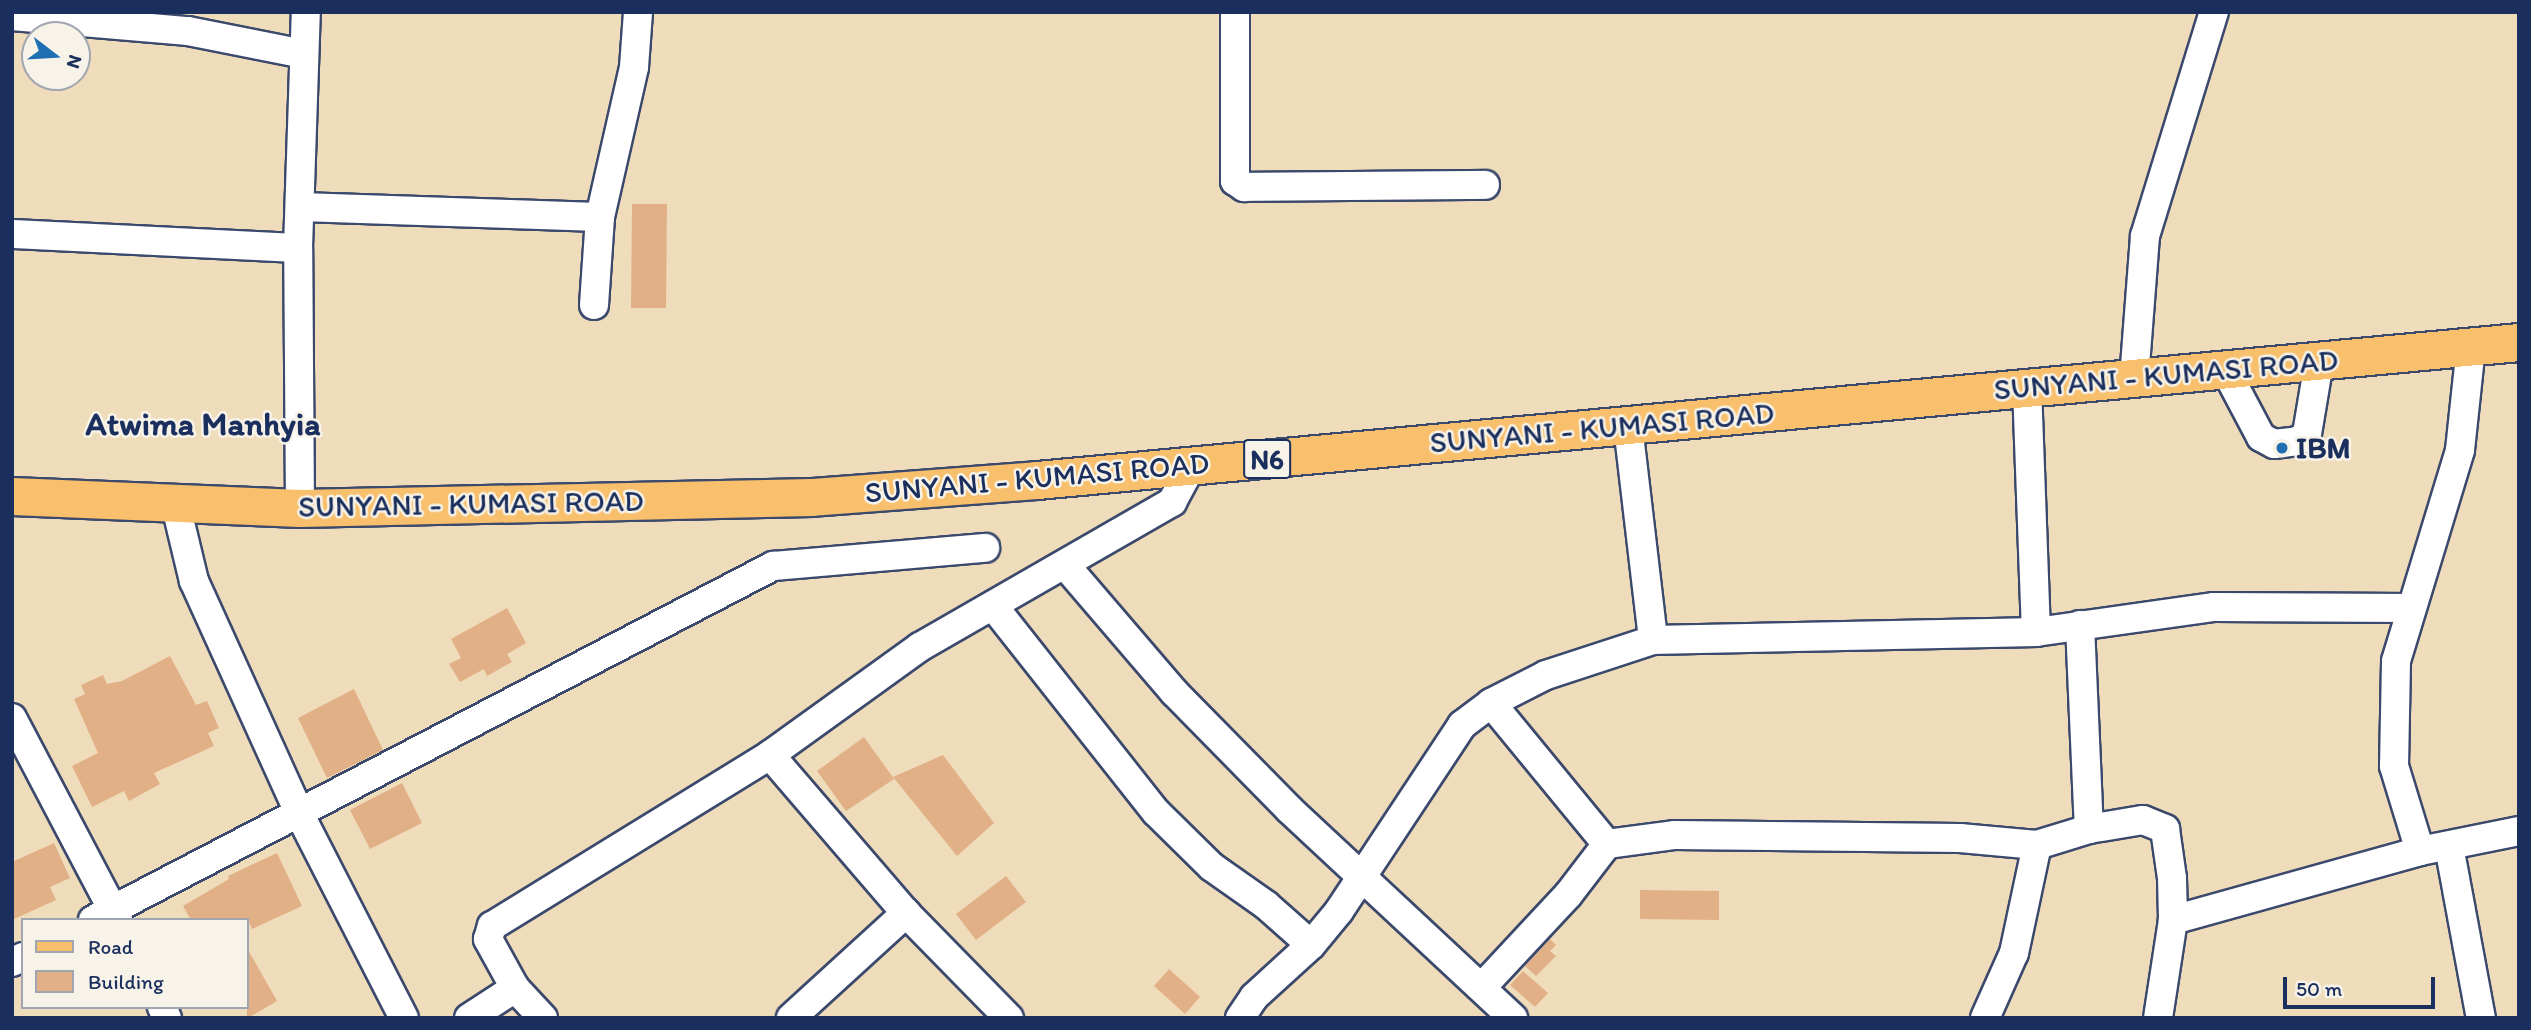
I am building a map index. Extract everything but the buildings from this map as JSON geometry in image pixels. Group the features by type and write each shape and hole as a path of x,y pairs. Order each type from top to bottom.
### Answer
{"main road":[{"name":"SUNYANI - KUMASI ROAD","path":"12,496 300,509 811,497 1628,426 2519,342"}],"street":[{"path":"300,509 298,248 306,12"},
{"path":"594,305 600,217 634,67 638,12"},
{"path":"1236,12 1235,181 1244,187 1485,185"},
{"path":"2134,379 2145,236 2214,12"},
{"path":"12,16 64,15 188,31 304,54"},
{"path":"300,207 600,217"},
{"path":"12,234 298,248"},
{"path":"2420,851 2394,766 2396,661 2460,450 2471,346"},
{"path":"2225,369 2261,437 2274,444 2298,441 2307,433 2319,362"},
{"path":"2027,387 2036,632"},
{"path":"1628,426 1653,640"},
{"path":"544,1018 515,988 488,939 492,926 770,755 920,647 1066,566 1172,502 1192,465"},
{"path":"175,502 194,581 299,813 404,1018"},
{"path":"12,718 108,916 299,813 773,566 985,548"},
{"path":"1066,566 1174,692 1361,878 1483,986 1511,1017"},
{"path":"994,607 1156,812 1212,867 1266,905 1311,945"},
{"path":"1240,1018 1254,997 1311,945 1361,878 1455,734 1492,703 1546,675 1653,640 2036,632 2214,607 2411,608"},
{"path":"2080,625 2089,829"},
{"path":"1492,703 1607,844"},
{"path":"770,755 906,914 1009,1018"},
{"path":"1483,986 1568,895 1607,844 1675,835 1960,838 2036,845 2089,829 2143,820 2165,829 2173,920 2158,1018"},
{"path":"2173,920 2420,851 2519,831"},
{"path":"1985,1018 2014,953 2036,845"},
{"path":"2449,846 2481,1018"},
{"path":"791,1018 906,914"},
{"path":"469,1018 515,988"}],"place":[{"name":"IBM","path":"2282,448"}],"district":[{"name":"Atwima Manhyia","path":"203,424"}]}
